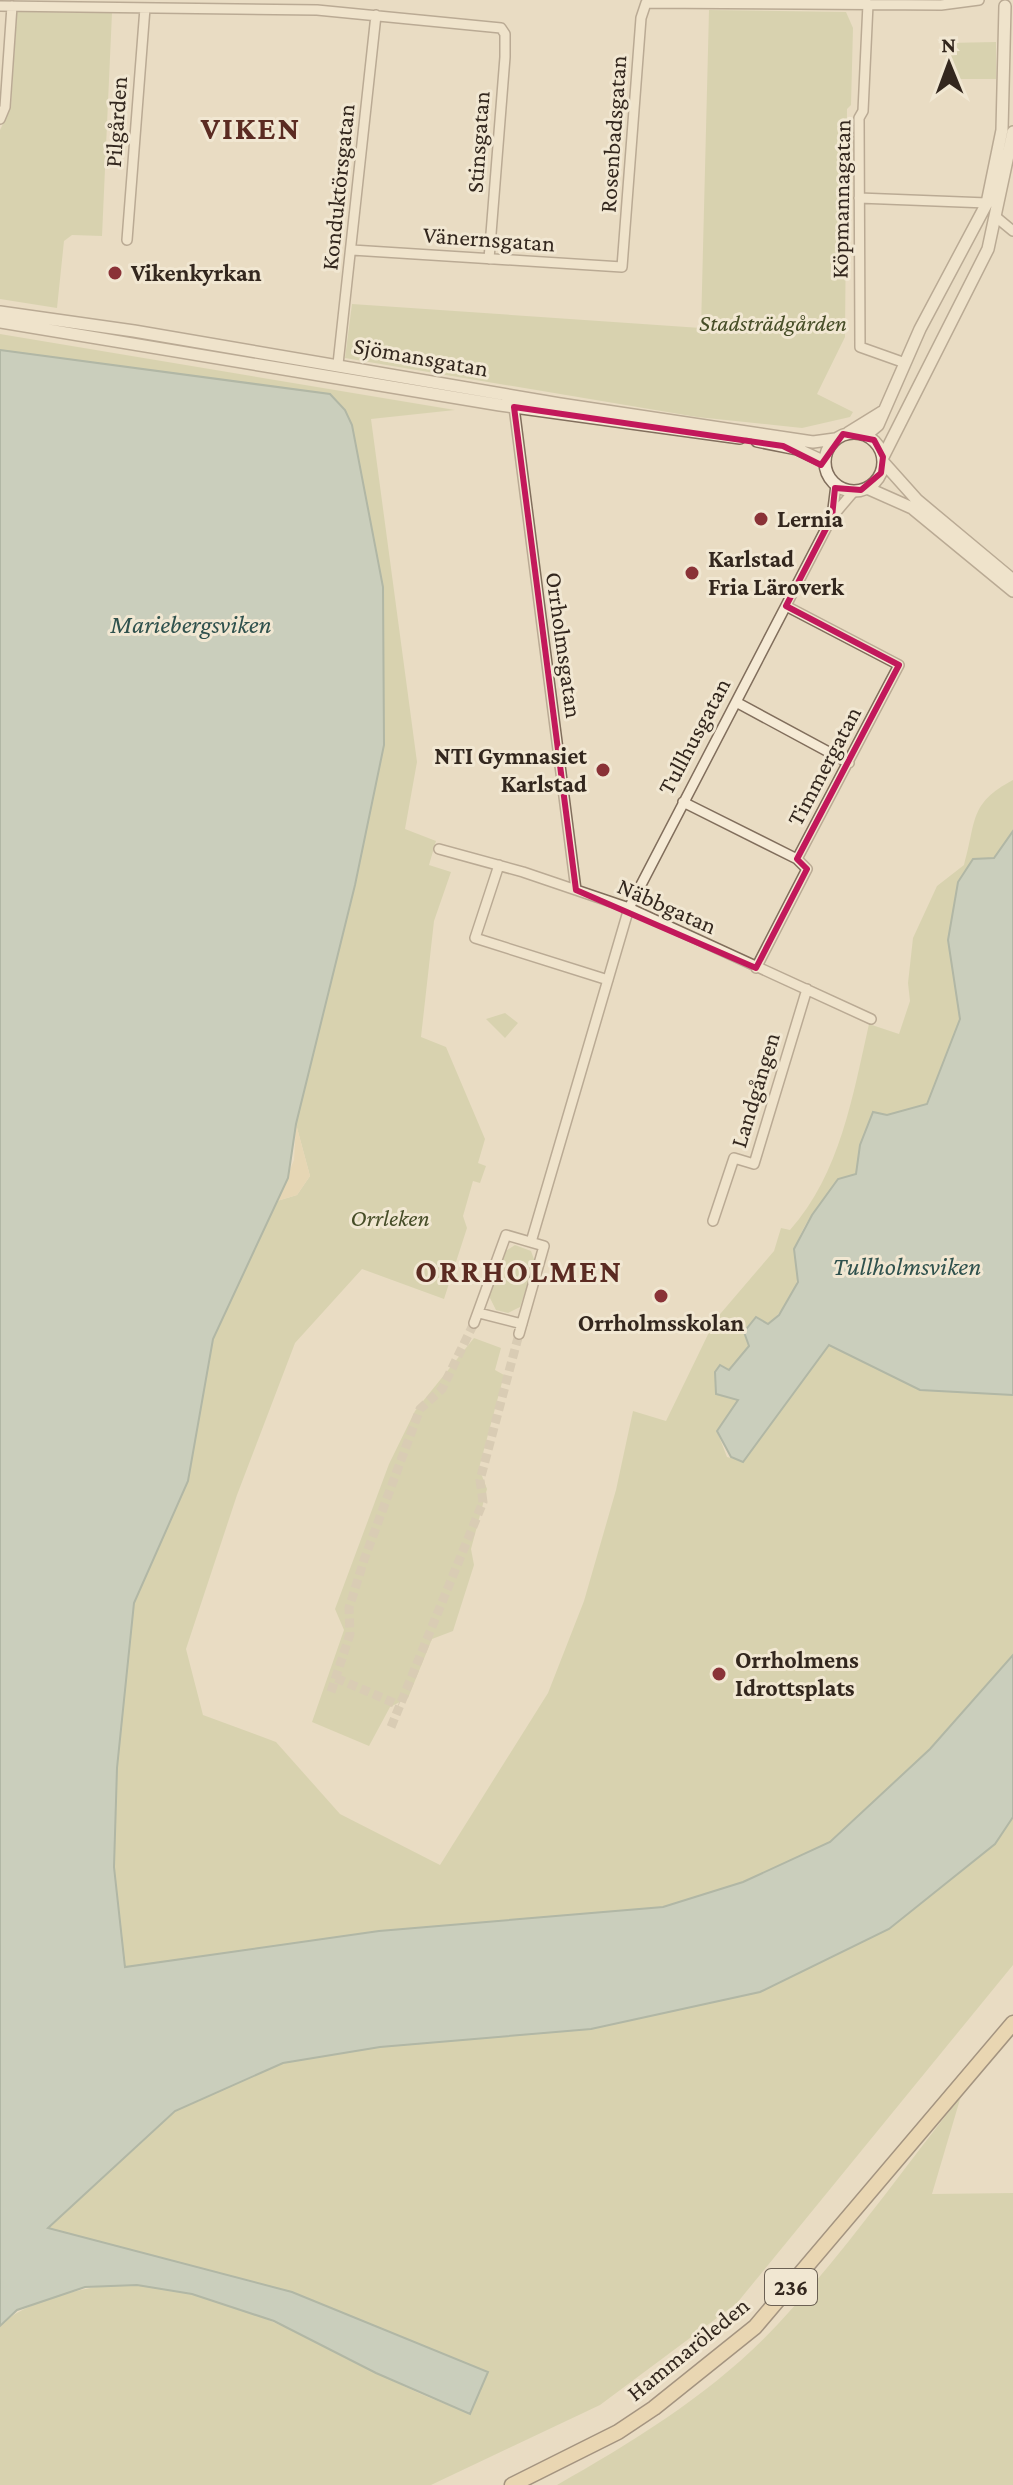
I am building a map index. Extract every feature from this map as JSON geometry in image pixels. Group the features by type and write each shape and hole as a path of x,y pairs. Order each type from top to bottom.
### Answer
{"main road":[{"name":"Hammaröleden","path":"512,2485 642,2416 692,2380 755,2327 1013,2023"}],"street":[{"path":"868,4 941,5 979,0"},
{"name":"Rosenbadsgatan","path":"622,267 644,4 868,4"},
{"name":"Köpmannagatan","path":"868,4 863,111 859,118 860,347 905,363"},
{"path":"866,435 878,425 905,363 987,203 1002,130 1006,5"},
{"path":"0,6 314,10 376,15"},
{"path":"0,119 12,6"},
{"name":"Pilgården","path":"127,240 145,8"},
{"name":"Stinsgatan","path":"376,15 501,28 505,34 489,259"},
{"name":"Konduktörsgatan","path":"338,364 376,15"},
{"path":"867,488 882,464 981,264 996,217 1013,132"},
{"path":"859,198 987,203"},
{"path":"996,217 1013,231"},
{"name":"Vänernsgatan","path":"352,250 622,267"},
{"name":"Sjömansgatan","path":"0,312 338,364 655,418 813,442 835,439"},
{"name":"Sjömansgatan","path":"0,322 514,407 783,446 825,466"},
{"name":"Orrholmsgatan","path":"514,407 576,890"},
{"path":"882,412 835,439 825,466 836,485 854,491 867,488 912,508 1013,591"},
{"path":"848,433 866,435 880,448 882,464 892,486 917,500 1013,580"},
{"name":"Tullhusgatan","path":"832,517 836,485"},
{"name":"Tullhusgatan","path":"531,1242 629,908 832,517 854,491"},
{"name":"Timmergatan","path":"756,968 807,869 797,859 899,665 786,606"},
{"path":"736,702 849,763"},
{"path":"683,802 797,859"},
{"name":"Näbbgatan","path":"439,849 499,865 629,908 871,1019"},
{"path":"499,865 475,938 608,980"},
{"name":"Landgången","path":"713,1221 734,1158 754,1164 807,989"},
{"path":"506,1235 531,1242 544,1246 520,1329 477,1318 506,1235"}],"highlighted area":[{"path":"514,407 783,446 821,465 843,434 874,440 883,457 881,473 861,490 835,488 832,517 786,606 899,665 797,859 807,869 756,968 576,890"}],"green space":[{"name":"Stadsträdgården","path":"709,10 846,12 853,28 851,105 847,109 845,337 817,394 853,412 850,417 802,428 697,417 345,358 352,304 701,328"},
{"path":"17,12 112,13 102,236 72,235 64,241 57,308 0,299 0,130 11,107"},
{"path":"996,42 996,79 946,79 946,43"},
{"name":"Orrleken","path":"0,334 455,410 371,419 417,762 405,829 436,841 429,865 451,872 434,921 421,1037 446,1047 485,1139 478,1163 486,1166 480,1183 473,1181 463,1216 467,1228 444,1299 362,1269 295,1343 237,1495 186,1649 203,1715 276,1742 340,1814 440,1865 548,1693 584,1601 616,1490 633,1411 666,1421 715,1320 774,1251 781,1228 790,1230 807,1208 833,1159 842,1133 869,1024 899,1034 910,1001 908,983 913,938 937,886 964,865 973,825 981,806 988,797 1013,780 1013,831 948,940 960,1018 927,1105 887,1115 860,1145 856,1174 828,1196 806,1224 795,1250 797,1277 794,1290 768,1325 757,1317 744,1332 749,1346 729,1371 739,1399 717,1431 727,1457 743,1461 829,1345 920,1390 1013,1395 1013,1655 930,1749 830,1842 743,1882 663,1907 379,1931 125,1967 114,1867 117,1768 134,1603 188,1481 213,1339 277,1201 297,1195 310,1176 296,1124 355,885 384,745 384,678 345,410 330,394 0,350"},
{"path":"505,1013 518,1023 505,1038 486,1019"},
{"path":"515,1245 531,1251 535,1262 520,1307 508,1313 496,1310 489,1296 504,1252"},
{"path":"474,1338 501,1348 495,1370 504,1375 479,1468 487,1489 471,1549 474,1565 453,1631 432,1639 408,1698 390,1707 369,1746 312,1722 344,1630 335,1609 389,1464 415,1411"},
{"path":"1013,1817 1013,1965 737,2303 600,2405 431,2485 0,2485 0,2326 20,2311 42,2302 113,2285 166,2288 219,2301 270,2321 422,2394 471,2413 488,2372 292,2292 47,2229 175,2111 283,2063 380,2047 995,1844"},
{"path":"961,2096 932,2194 1013,2193 1013,2485 557,2485 674,2413 754,2348 826,2269"}],"sand":[{"path":"296,1124 310,1176 297,1195 277,1201 294,1160"}],"water":[{"name":"Mariebergsviken","path":"0,350 330,394 345,410 352,425 383,587 384,745 355,885 296,1124 288,1178 213,1339 188,1481 134,1603 117,1768 114,1867 125,1967 379,1931 663,1907 743,1882 830,1842 930,1749 1013,1655 1013,1817 995,1844 889,1929 760,1992 591,2029 380,2047 283,2063 175,2111 48,2228 292,2292 488,2372 470,2414 376,2373 274,2321 192,2294 137,2285 85,2287 17,2310 0,2326"},
{"name":"Tullholmsviken","path":"1013,831 1013,1395 920,1390 829,1345 743,1462 731,1457 717,1431 738,1400 716,1394 715,1372 720,1365 729,1370 749,1346 744,1332 756,1317 768,1324 779,1315 798,1282 794,1249 812,1215 838,1179 856,1174 860,1145 873,1112 887,1115 927,1104 960,1019 948,940 958,882 973,859 994,858"}],"tunnel":[{"path":"331,1692 350,1634 349,1608 364,1560 420,1409 442,1389 474,1323"},
{"path":"391,1727 483,1502 480,1480 519,1334"},
{"path":"336,1678 399,1705"}],"place":[{"name":"Vikenkyrkan","path":"115,273"},
{"name":"Lernia","path":"761,519"},
{"name":"Karlstad Fria Läroverk","path":"692,573"},
{"name":"NTI Gymnasiet Karlstad","path":"603,770"},
{"name":"Orrholmsskolan","path":"661,1296"},
{"name":"Orrholmens Idrottsplats","path":"719,1674"}],"district":[{"name":"VIKEN","path":"251,128"},
{"name":"ORRHOLMEN","path":"519,1271"}]}
